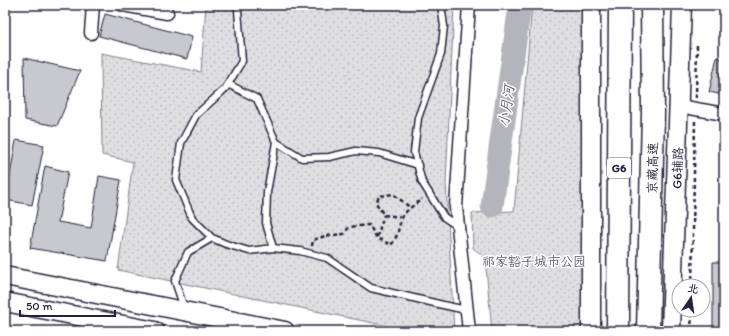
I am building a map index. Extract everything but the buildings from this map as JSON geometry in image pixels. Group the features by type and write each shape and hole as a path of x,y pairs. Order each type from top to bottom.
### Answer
{"highway":[{"name":"G6","path":"618,331 620,5"},
{"name":"京藏高速","path":"648,331 653,113 652,5"},
{"path":"653,113 666,5"},
{"path":"649,278 662,331"}],"street":[{"path":"90,33 93,5"},
{"path":"123,5 167,13"},
{"path":"468,5 456,207 469,331"},
{"path":"591,5 591,331"},
{"name":"G6辅路","path":"670,331 682,5"},
{"path":"679,106 724,114"},
{"path":"5,276 285,331"},
{"path":"5,302 155,331"}],"lane":[{"path":"240,5 238,10 242,61 225,89 196,115 181,143 176,180 192,218 212,238 226,244 249,250 273,248 300,251 327,258 372,288 466,310"},
{"path":"440,5 444,26 441,54 418,118 414,152 422,182 444,217 458,227"},
{"path":"228,84 257,99 276,142 267,192 266,223 273,248"},
{"path":"276,142 302,158 328,157 356,151 379,153 418,165"},
{"path":"185,311 175,282 188,252 212,238"}],"path":[{"path":"692,278 693,192"},
{"path":"311,254 313,240 325,236 344,234 349,227 369,225 377,238 391,245 398,236 402,217 410,208 429,193"},
{"path":"377,238 384,215 376,202 379,196 393,194 410,208"},
{"path":"384,215 402,217"},
{"path":"692,318 692,331"}],"green space":[{"path":"206,5 454,5 446,183 454,331 412,331 118,270 133,162 102,155 101,53 201,72"},
{"name":"祁家豁子城市公园","path":"532,5 582,5 584,331 492,331 485,257 473,248 472,213 514,211"}],"waterway":[{"name":"小月河","path":"492,206 520,5"}]}
